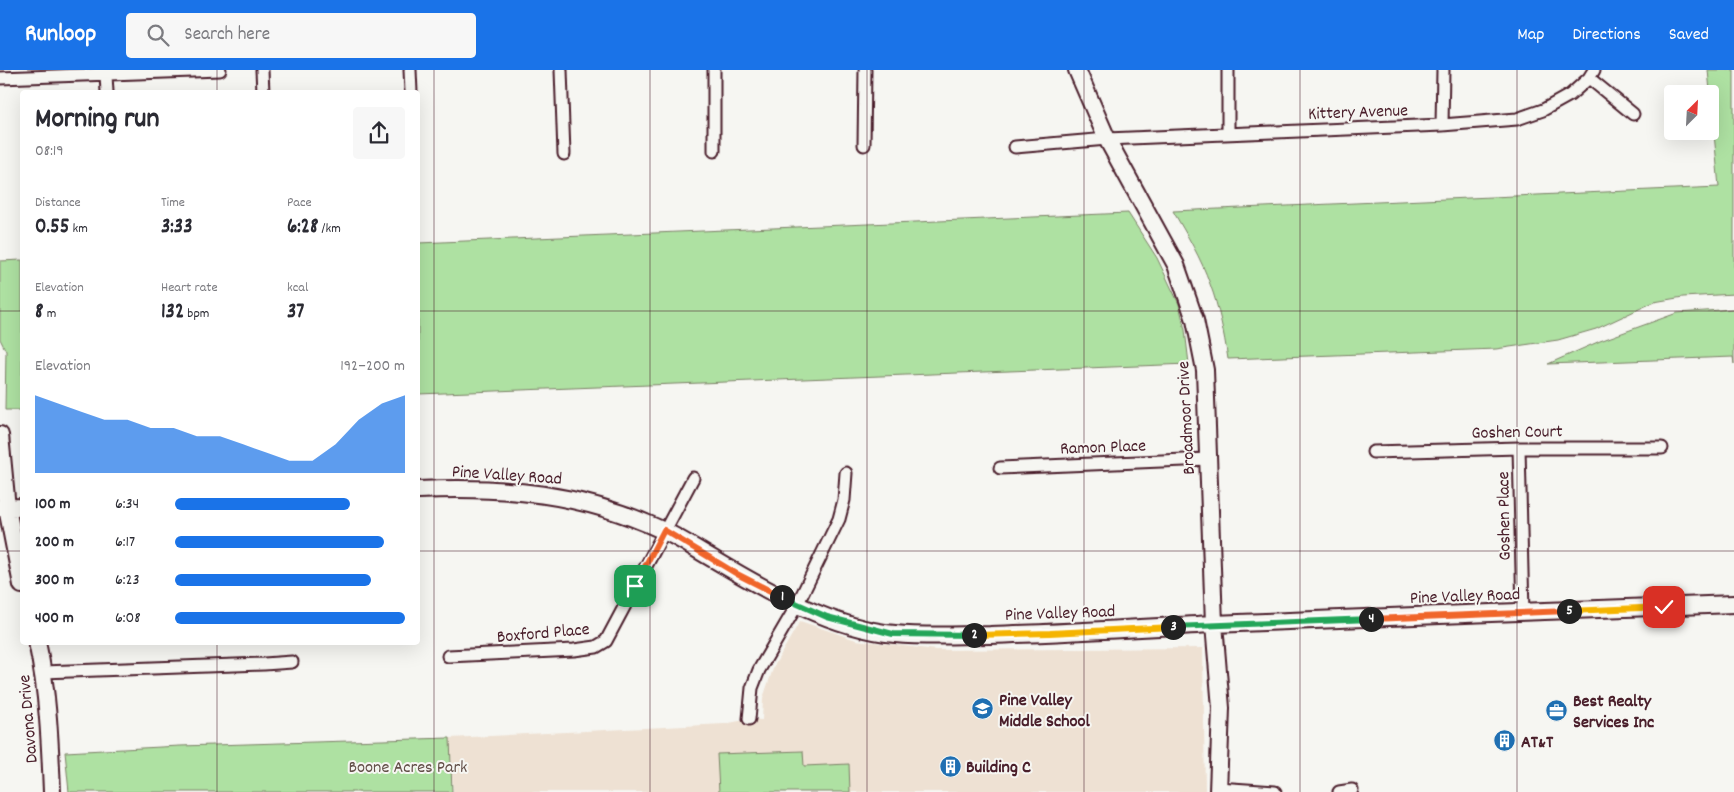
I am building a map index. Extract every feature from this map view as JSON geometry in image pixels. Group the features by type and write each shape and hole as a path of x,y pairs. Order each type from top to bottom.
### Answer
{"street":[{"path":"0,78 220,70"},
{"path":"262,70 263,90"},
{"path":"410,70 411,90"},
{"path":"562,70 564,154"},
{"path":"714,70 714,151"},
{"path":"864,145 865,70"},
{"name":"Broadmoor Drive","path":"1077,70 1107,139 1176,264 1195,320 1205,370 1214,624 1221,708 1218,790"},
{"path":"1228,70 1228,133"},
{"path":"1442,125 1443,70"},
{"path":"1592,74 1633,114"},
{"name":"Kittery Avenue","path":"1015,147 1107,139 1442,125 1517,119 1543,110 1570,95 1592,74"},
{"path":"106,75 107,90"},
{"path":"0,435 20,572"},
{"name":"Goshen Court","path":"1373,452 1519,448 1662,448"},
{"name":"Goshen Place","path":"1519,448 1523,613"},
{"name":"Ramon Place","path":"1000,468 1208,459"},
{"path":"749,719 752,688 759,670 797,605 839,519 844,500 846,473"},
{"name":"Boxford Place","path":"448,656 574,650 596,647 606,641 693,478"},
{"name":"Pine Valley Road","path":"420,490 526,491 573,499 613,510 664,530 737,574 797,605 827,617 893,634 1050,633 1214,624 1734,604"},
{"name":"Davona Drive","path":"38,645 43,672 50,732 52,792"},
{"path":"43,672 292,662"},
{"path":"1218,790 1274,792"},
{"path":"1339,792 1352,790"}],"shaded area":[{"name":"Pine Valley Middle School","path":"800,621 856,640 936,650 1203,648 1205,792 453,792 450,738 724,724 749,719 762,720 763,698 774,666"}],"green space":[{"path":"1708,70 1734,70 1734,294 1683,297 1654,302 1596,329 1558,340 1496,349 1228,359 1221,321 1210,284 1198,256 1173,211 1719,187 1715,140 1719,140 1719,85 1709,85"},
{"path":"1128,213 1157,258 1179,304 1185,330 1189,364 420,394 420,243"},
{"path":"20,260 20,410 5,410 6,351 0,339 0,261"},
{"path":"1734,309 1734,364 1733,357 1548,364 1600,341 1677,313"},
{"name":"Boone Acres Park","path":"450,738 452,792 69,792 65,752 180,746"},
{"path":"803,751 804,766 849,764 850,792 719,792 717,754"}],"place":[{"name":"Pine Valley Middle School","path":"983,709"},
{"name":"Best Realty Services Inc","path":"1557,710"},
{"name":"AT&T","path":"1505,741"},
{"name":"Building C","path":"950,766"}],"route":[{"path":"635,586 664,530 737,574 797,605 827,617 893,634 1050,633 1214,624 1664,607"}]}
